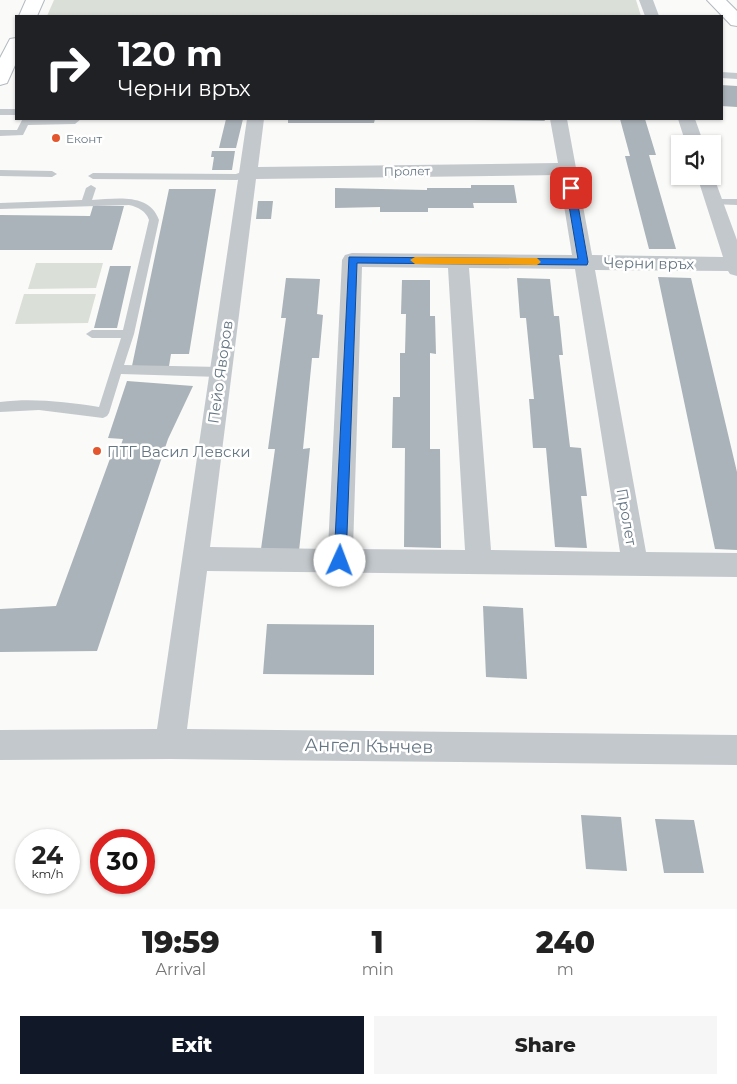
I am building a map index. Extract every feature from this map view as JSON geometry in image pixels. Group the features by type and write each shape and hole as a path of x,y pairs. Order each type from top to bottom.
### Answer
{"street":[{"path":"28,15 35,0"},
{"path":"646,0 652,15"},
{"path":"716,0 737,20"},
{"path":"0,39 15,35"},
{"path":"0,80 15,45"},
{"name":"Пейо Яворов","path":"170,744 255,120"},
{"name":"Пролет","path":"559,120 635,564"},
{"path":"686,120 692,135"},
{"name":"Пролет","path":"247,173 568,169"},
{"path":"709,185 736,266"},
{"name":"Черни връх","path":"340,561 352,260 584,262 736,266"},
{"path":"458,261 479,562"},
{"name":"Пролет","path":"195,559 737,565"},
{"name":"Ангел Кънчев","path":"0,745 170,744 737,750"}],"lane":[{"path":"723,75 737,76"},
{"path":"0,112 15,112"},
{"path":"0,133 20,133 25,120 76,120"},
{"path":"0,173 52,174"},
{"path":"93,176 237,177 247,173"},
{"path":"86,203 91,188"},
{"path":"0,206 129,202 140,204 152,212 154,220 128,334 103,413 48,404 23,403 0,407"},
{"path":"715,202 737,202"},
{"path":"92,334 128,334"},
{"path":"118,369 220,372"}],"shaded area":[{"path":"54,0 636,0 641,15 47,15"},
{"path":"36,263 103,263 96,288 28,289"},
{"path":"24,294 96,294 88,323 15,324"}],"building":[{"path":"723,85 737,86 737,107 723,106"},
{"path":"226,120 243,120 236,148 219,148"},
{"path":"288,120 375,120 374,123 288,123"},
{"path":"472,120 544,120 545,121"},
{"path":"620,120 645,120 656,155 649,155 676,249 649,249 625,156 630,156"},
{"path":"212,151 235,151 232,170 212,170 214,157 211,157"},
{"path":"471,185 514,185 517,203 473,203 474,208 428,208 428,212 380,212 380,207 335,208 335,188 427,190 427,188 471,188"},
{"path":"169,189 216,189 189,354 171,354 169,366 132,366"},
{"path":"258,201 273,201 271,219 256,219"},
{"path":"93,206 124,206 112,250 0,250 0,215 90,216"},
{"path":"110,266 131,266 117,328 94,328"},
{"path":"658,277 691,278 737,472 737,550 715,549"},
{"path":"286,278 320,279 317,314 323,315 319,358 312,358 303,449 310,448 299,551 261,549 275,449 268,449 286,318 281,318"},
{"path":"517,278 550,279 554,316 559,316 563,355 559,355 570,447 581,448 587,496 581,496 587,548 555,547 546,448 533,448 529,399 534,399 526,318 520,318"},
{"path":"402,280 430,280 430,316 435,316 436,354 430,353 430,449 440,449 441,548 404,547 405,448 392,448 393,397 400,397 400,353 405,353 406,314 401,314"},
{"path":"127,381 193,386 168,439 97,651 0,652 0,609 56,606 115,445 121,445 123,439 108,438"},
{"path":"483,606 523,608 527,679 486,677"},
{"path":"267,624 374,625 374,675 263,674"},
{"path":"581,815 621,817 627,871 586,869"},
{"path":"655,819 694,820 704,873 664,873"}],"slow traffic":[{"path":"415,260 537,262"}],"place":[{"name":"Еконт","path":"56,138"},
{"name":"ПТГ Васил Левски","path":"97,451"}],"route":[{"path":"340,561 352,260 584,262 571,188"}]}
